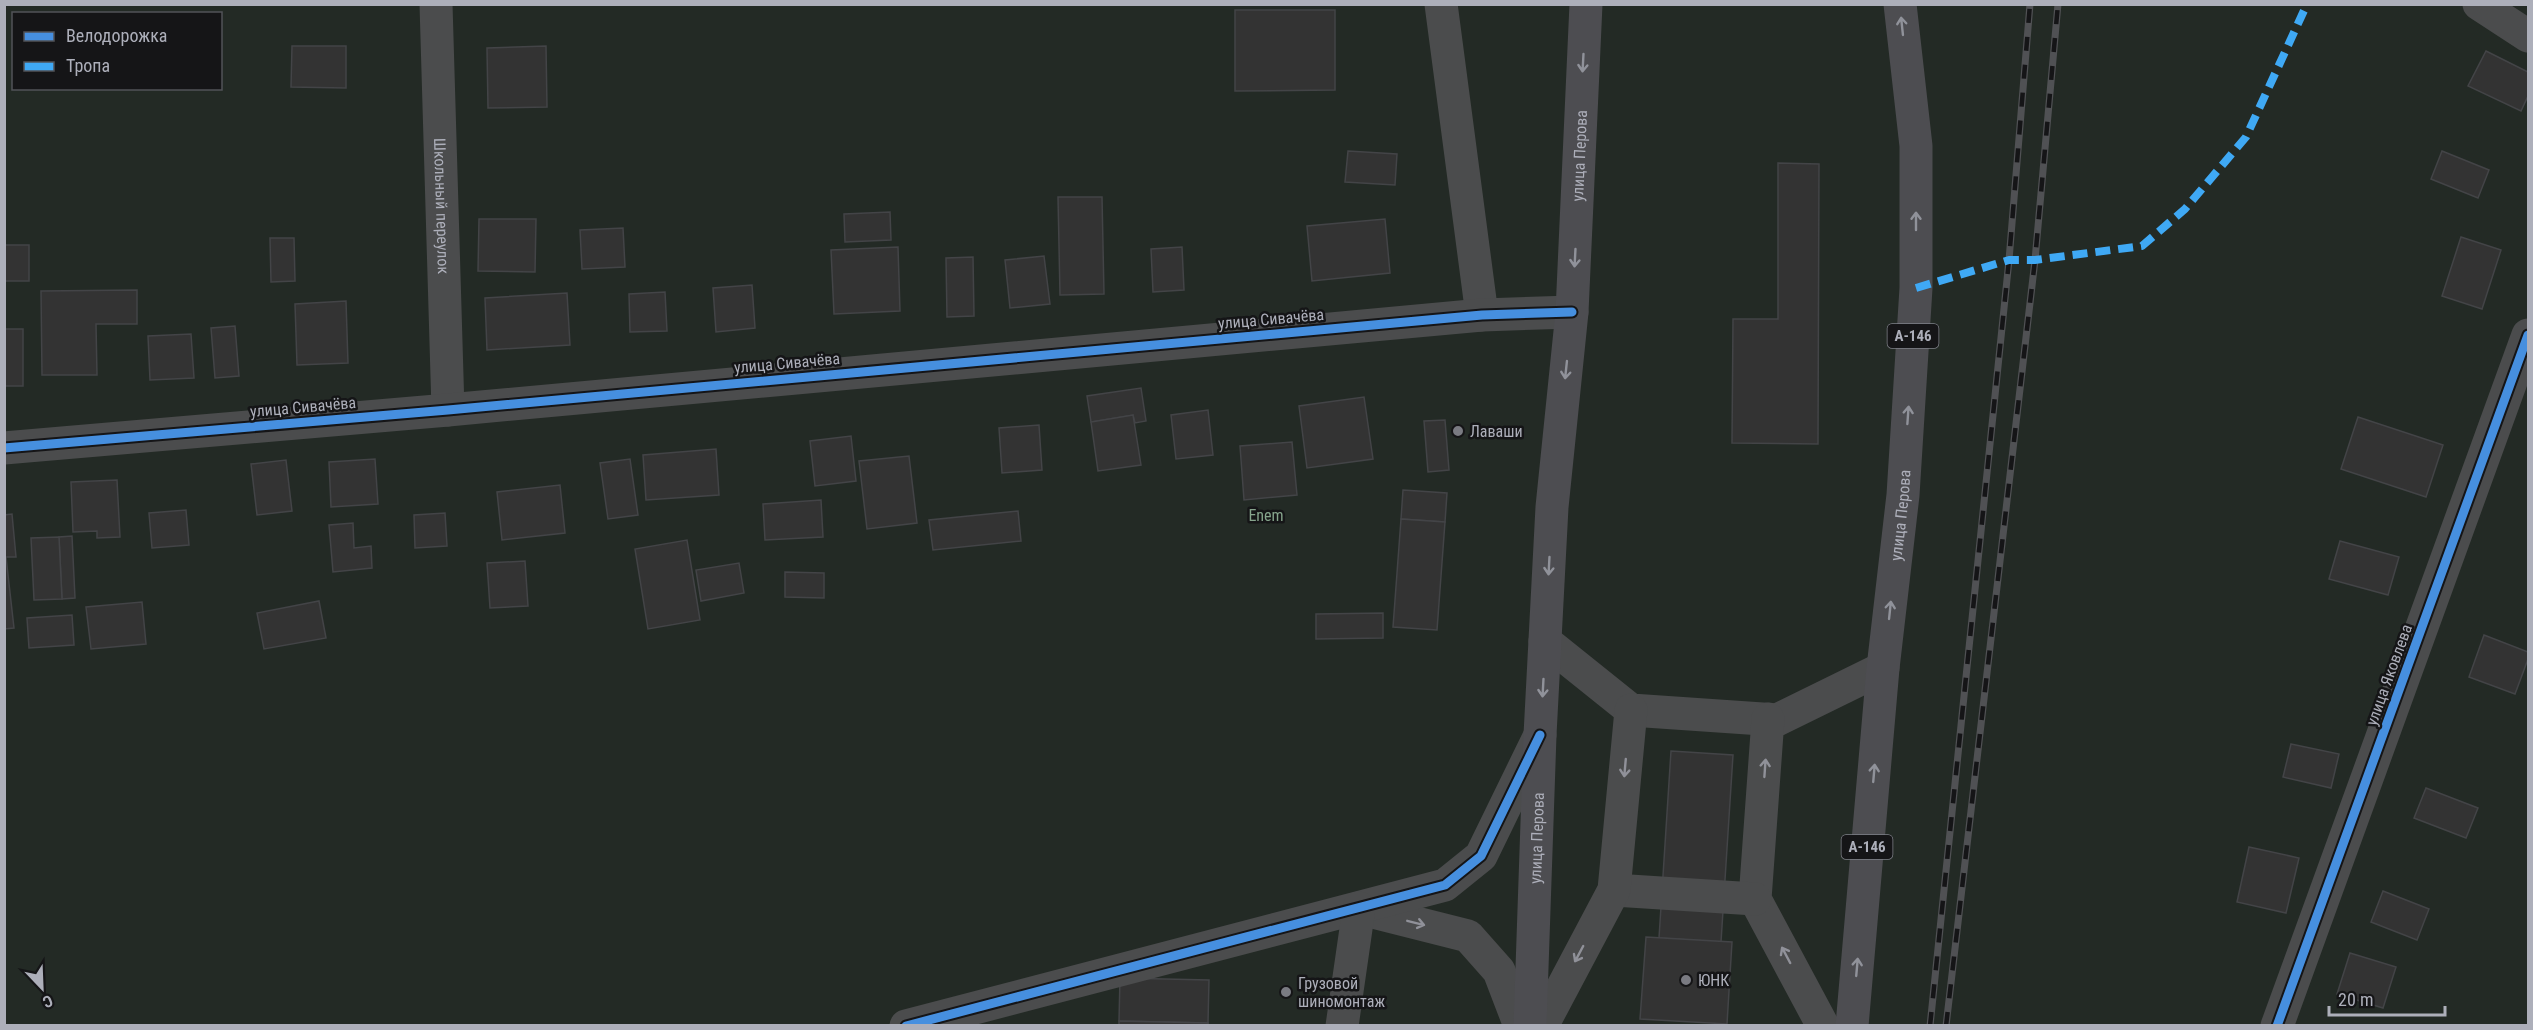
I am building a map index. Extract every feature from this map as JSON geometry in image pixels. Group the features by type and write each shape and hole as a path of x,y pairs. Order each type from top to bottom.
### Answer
{"highway":[{"name":"улица Перова","path":"1530,1026 1540,735 1552,507 1572,312 1586,4"},
{"name":"улица Перова","path":"1851,1026 1883,668 1903,495 1916,288 1916,146 1900,4"}],"street":[{"name":"Школьный переулок","path":"436,4 448,410"},
{"path":"1441,4 1482,315"},
{"path":"2479,4 2529,36"},
{"name":"улица Сивачёва","path":"4,448 448,410 1482,315 1572,312"},
{"name":"улица Яковлева","path":"2277,1026 2529,335"},
{"path":"1545,641 1630,710 1777,720 1883,668"},
{"path":"1542,1026 1614,890 1630,710"},
{"path":"1768,719 1755,899 1823,1026"},
{"path":"906,1026 1238,937 1445,885 1481,856 1540,735"},
{"path":"1614,890 1755,899"},
{"path":"1342,1026 1359,908"},
{"path":"1359,908 1468,936 1499,971 1520,1026"}],"green space":[{"name":"Enem","path":"5,5 2528,5 2528,1025 5,1025"}],"building":[{"path":"1235,10 1335,10 1335,90 1235,91"},
{"path":"292,46 346,46 346,88 291,87"},
{"path":"546,46 547,107 488,108 487,48"},
{"path":"2486,51 2528,72 2528,96 2521,111 2468,86"},
{"path":"1348,151 1397,154 1395,185 1345,182"},
{"path":"2442,151 2489,170 2478,198 2431,179"},
{"path":"1778,163 1819,164 1818,444 1732,443 1733,319 1778,319"},
{"path":"1058,197 1102,197 1104,294 1060,295"},
{"path":"890,212 891,240 845,242 844,214"},
{"path":"479,219 536,219 535,272 478,271"},
{"path":"1385,219 1390,273 1312,281 1307,226"},
{"path":"623,228 625,267 582,269 580,230"},
{"path":"2461,237 2501,250 2482,309 2442,296"},
{"path":"270,238 294,238 295,281 271,282"},
{"path":"4,245 29,245 29,281 4,281"},
{"path":"898,247 900,311 834,314 831,250"},
{"path":"1182,247 1184,290 1153,292 1151,249"},
{"path":"1044,256 1050,304 1010,308 1005,260"},
{"path":"973,257 974,316 947,317 946,258"},
{"path":"752,285 755,328 716,332 713,288"},
{"path":"137,290 137,324 96,324 97,375 42,375 41,291"},
{"path":"665,292 667,331 630,332 629,294"},
{"path":"567,293 570,345 487,350 485,298"},
{"path":"346,301 348,363 297,365 295,304"},
{"path":"235,326 239,376 215,378 211,328"},
{"path":"4,329 23,329 23,386 4,386"},
{"path":"191,334 194,378 150,380 148,336"},
{"path":"1141,388 1146,421 1135,423 1133,415 1091,422 1087,396"},
{"path":"1364,397 1373,459 1307,468 1299,406"},
{"path":"1208,410 1213,455 1176,459 1171,415"},
{"path":"1133,415 1141,465 1098,471 1091,422"},
{"path":"2358,417 2443,445 2426,497 2341,469"},
{"path":"1445,420 1449,470 1428,472 1424,421"},
{"path":"1039,425 1042,470 1002,473 999,428"},
{"path":"851,436 856,481 815,486 810,441"},
{"path":"1292,442 1297,495 1244,500 1240,446"},
{"path":"716,449 719,495 646,500 643,455"},
{"path":"909,456 917,523 867,529 859,461"},
{"path":"375,459 378,504 331,507 329,462"},
{"path":"630,459 638,515 608,519 600,463"},
{"path":"286,460 292,511 257,515 251,464"},
{"path":"117,480 120,537 97,538 97,531 73,532 71,482"},
{"path":"560,485 565,533 502,540 497,492"},
{"path":"1403,490 1447,493 1445,522 1401,519"},
{"path":"821,500 823,537 765,540 763,504"},
{"path":"186,510 189,545 152,548 149,513"},
{"path":"1018,511 1021,541 933,550 929,520"},
{"path":"445,513 447,546 415,548 414,515"},
{"path":"12,514 16,557 6,557 14,628 4,629 4,515"},
{"path":"1401,519 1445,522 1437,630 1393,627"},
{"path":"353,523 354,548 371,546 372,568 333,572 329,525"},
{"path":"72,536 75,598 62,599 59,537"},
{"path":"59,537 62,599 34,600 31,538"},
{"path":"687,540 700,620 648,629 635,549"},
{"path":"2340,541 2399,557 2388,595 2329,579"},
{"path":"525,561 528,606 490,608 487,563"},
{"path":"739,563 744,593 701,601 696,570"},
{"path":"785,572 824,573 824,598 785,597"},
{"path":"319,601 326,638 264,649 257,613"},
{"path":"142,602 146,644 91,649 86,607"},
{"path":"1383,613 1383,638 1316,639 1316,614"},
{"path":"72,615 74,645 29,648 27,618"},
{"path":"2484,635 2528,652 2528,659 2515,694 2469,677"},
{"path":"2291,744 2339,754 2331,788 2283,777"},
{"path":"1671,751 1733,755 1721,942 1659,938"},
{"path":"2426,788 2478,808 2466,838 2414,818"},
{"path":"2249,847 2299,858 2286,913 2237,902"},
{"path":"2383,891 2429,909 2417,940 2371,922"},
{"name":"ЮНК","path":"1646,937 1732,942 1727,1024 1640,1019"},
{"path":"2350,953 2396,967 2383,1008 2337,994"},
{"path":"1120,978 1209,980 1208,1023 1119,1021"},
{"path":"1119,1021 1208,1023 1208,1026 1119,1026"}],"railway":[{"path":"1930,1026 2009,260 2030,4"},
{"path":"1946,1026 2035,260 2058,4"}],"marked path":[{"path":"1916,288 2009,260 2035,260 2142,246 2185,209 2246,137 2307,4"}],"cycle path":[{"path":"4,448 448,410 1482,315 1572,312"},
{"path":"2277,1026 2528,335"},
{"path":"906,1026 1445,885 1481,856 1540,735"}],"place":[{"name":"Лаваши","path":"1458,431"},
{"name":"ЮНК","path":"1686,980"},
{"name":"Грузовой шиномонтаж","path":"1286,992"}]}
